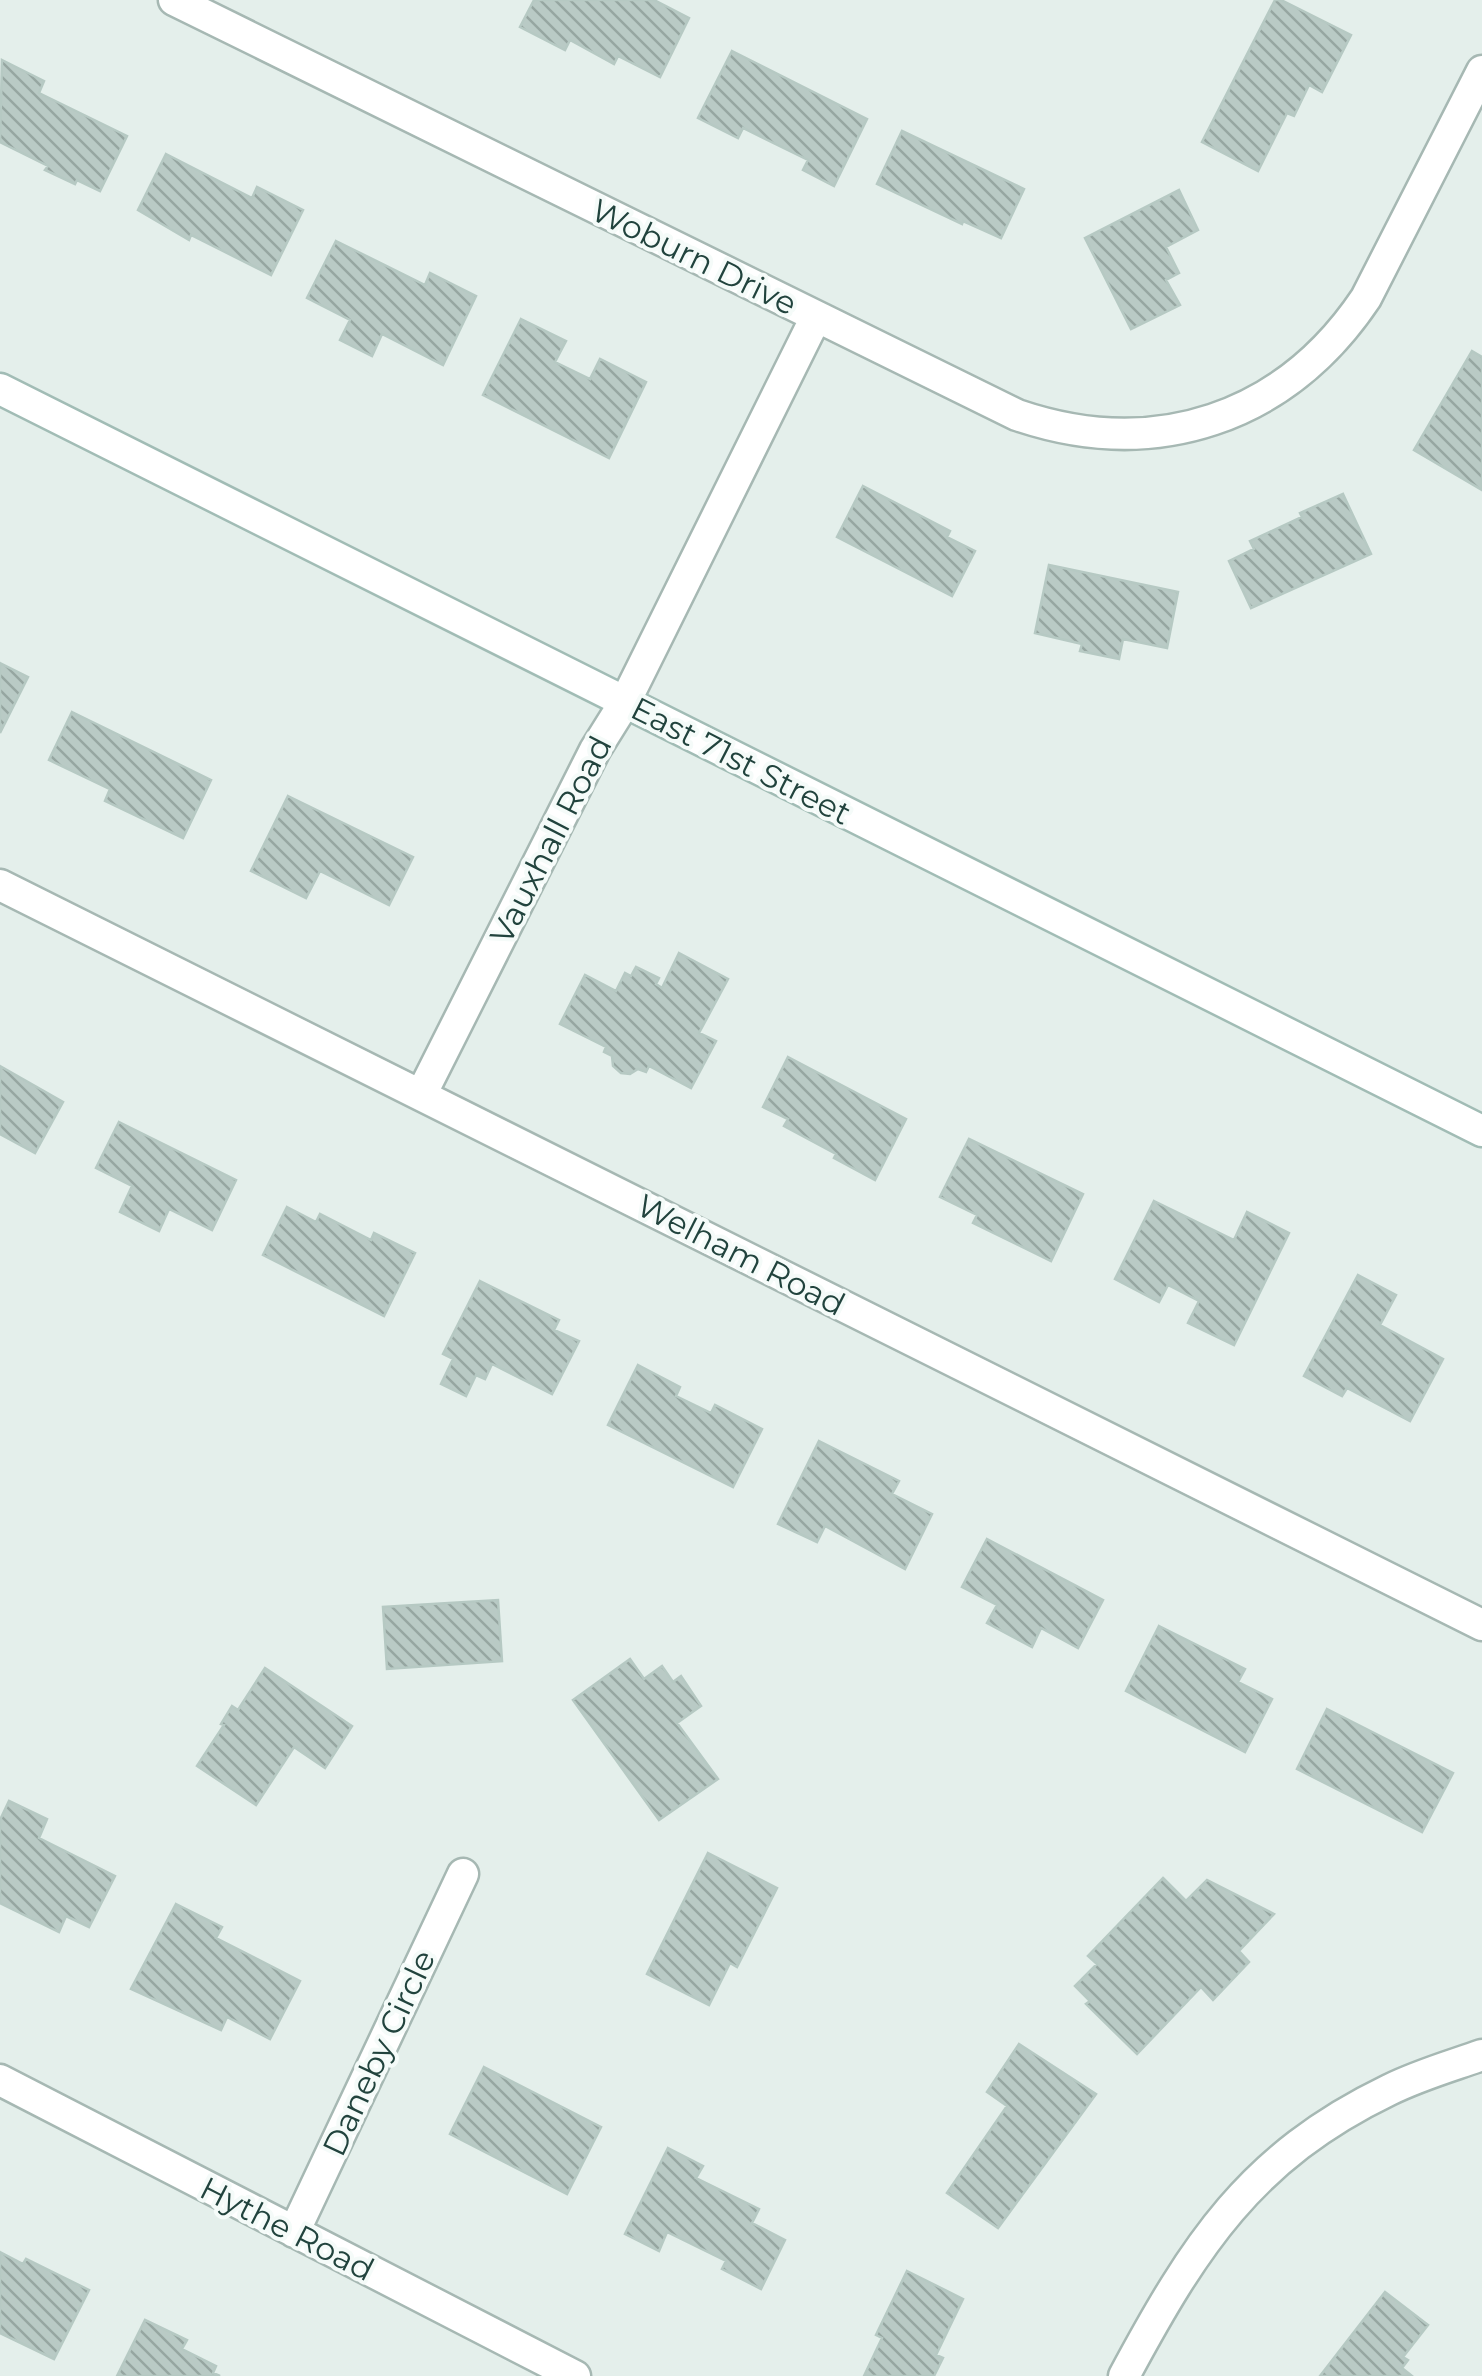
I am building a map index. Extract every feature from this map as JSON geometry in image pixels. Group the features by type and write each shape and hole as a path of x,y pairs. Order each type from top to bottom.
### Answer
{"street":[{"name":"Woburn Drive","path":"174,0 1018,415 1056,428 1095,434 1155,434 1195,426 1268,396 1300,374 1343,332 1375,281 1482,71"},
{"name":"Vauxhall Road","path":"421,1095 595,750 625,702 816,317"},
{"name":"East 71st Street","path":"0,390 1482,1132"},
{"name":"Welham Road","path":"0,886 1482,1626"},
{"name":"Daneby Circle","path":"294,2232 464,1874"},
{"path":"1124,2376 1162,2304 1206,2237 1274,2165 1305,2139 1354,2108 1407,2082 1482,2055"},
{"name":"Hythe Road","path":"0,2080 575,2376"}],"building":[{"path":"534,0 654,0 689,18 660,77 618,56 614,64 570,40 565,50 520,27"},
{"path":"1275,0 1351,35 1322,92 1309,85 1294,116 1287,113 1258,171 1202,142"},
{"path":"732,51 867,119 834,186 803,170 808,160 743,128 738,138 698,118"},
{"path":"2,60 44,81 39,93 127,136 100,191 45,170 48,166 0,142"},
{"path":"902,131 1024,189 1001,238 877,184"},
{"path":"166,154 252,198 257,187 303,210 271,275 191,235 189,240 138,210"},
{"path":"1179,190 1198,230 1166,247 1179,273 1166,280 1180,305 1131,329 1085,238"},
{"path":"336,241 425,285 430,273 476,296 443,365 382,334 372,356 340,340 350,320 307,298"},
{"path":"521,319 566,341 555,362 590,379 600,359 646,382 609,458 483,395"},
{"path":"1472,351 1482,357 1482,490 1414,450"},
{"path":"863,486 950,531 947,537 975,551 952,596 837,537"},
{"path":"1343,494 1371,554 1251,608 1229,561 1254,549 1250,541"},
{"path":"1049,565 1178,592 1167,648 1123,639 1119,659 1080,651 1082,644 1035,633"},
{"path":"0,663 28,677 0,733"},
{"path":"72,712 211,780 183,838 105,801 110,789 49,760"},
{"path":"288,796 413,857 389,905 320,871 306,898 251,871"},
{"path":"679,953 728,979 699,1033 716,1041 691,1088 649,1066 646,1072 638,1069 630,1074 621,1073 613,1066 612,1056 604,1052 606,1047 560,1024 585,975 616,991 625,973 631,976 636,967 659,978 656,984 662,988"},
{"path":"788,1057 906,1119 875,1180 784,1126 788,1119 763,1107"},
{"path":"0,1066 63,1102 35,1153 0,1134"},
{"path":"119,1122 236,1180 212,1230 169,1209 159,1231 120,1212 132,1186 96,1168"},
{"path":"969,1139 1083,1194 1051,1261 973,1223 977,1215 940,1197"},
{"path":"1154,1201 1234,1240 1247,1212 1289,1233 1234,1345 1188,1323 1199,1301 1168,1285 1159,1302 1115,1279"},
{"path":"287,1207 316,1222 320,1214 371,1240 374,1233 415,1253 384,1316 263,1255"},
{"path":"1358,1275 1396,1295 1380,1325 1443,1359 1410,1421 1347,1388 1342,1396 1304,1376"},
{"path":"480,1281 559,1320 554,1330 579,1341 552,1394 492,1364 485,1379 476,1375 466,1396 441,1384 453,1359 443,1354"},
{"path":"638,1365 680,1387 676,1396 711,1413 715,1405 762,1429 733,1487 608,1425"},
{"path":"819,1441 899,1481 892,1494 932,1514 905,1569 825,1526 817,1542 778,1524"},
{"path":"987,1539 1103,1600 1078,1648 1041,1628 1032,1647 987,1623 997,1605 962,1587"},
{"path":"498,1600 502,1661 387,1669 383,1607"},
{"path":"1159,1626 1245,1669 1238,1682 1272,1699 1245,1752 1126,1691"},
{"path":"630,1659 644,1679 662,1666 673,1682 681,1676 701,1706 677,1723 718,1779 659,1820 573,1700"},
{"path":"265,1668 352,1726 325,1768 294,1747 256,1805 197,1766 232,1706 238,1710"},
{"path":"1327,1709 1453,1773 1422,1832 1297,1769"},
{"path":"9,1801 47,1819 39,1838 115,1876 89,1927 66,1916 59,1932 0,1903 0,1820"},
{"path":"708,1853 777,1888 737,1967 730,1963 709,2005 647,1974"},
{"path":"1163,1878 1186,1901 1207,1880 1274,1914 1239,1951 1249,1962 1213,2000 1201,1987 1137,2054 1086,2004 1090,2001 1075,1986 1097,1964 1088,1956"},
{"path":"176,1904 222,1927 216,1938 300,1981 270,2039 227,2017 221,2030 131,1989"},
{"path":"1019,2044 1096,2094 998,2228 947,2193 1007,2106 987,2092"},
{"path":"484,2067 601,2127 567,2194 450,2134"},
{"path":"668,2148 703,2166 696,2178 759,2209 752,2223 785,2240 761,2289 722,2269 726,2261 667,2232 659,2251 625,2234"},
{"path":"0,2252 23,2264 26,2259 89,2290 54,2359 0,2333"},
{"path":"907,2271 963,2299 936,2355 943,2358 934,2376 864,2376 882,2338 876,2335"},
{"path":"1385,2292 1428,2325 1403,2357 1408,2360 1402,2368 1412,2376 1320,2376"},
{"path":"145,2320 187,2340 182,2349 216,2366 213,2373 220,2376 117,2376"}]}
